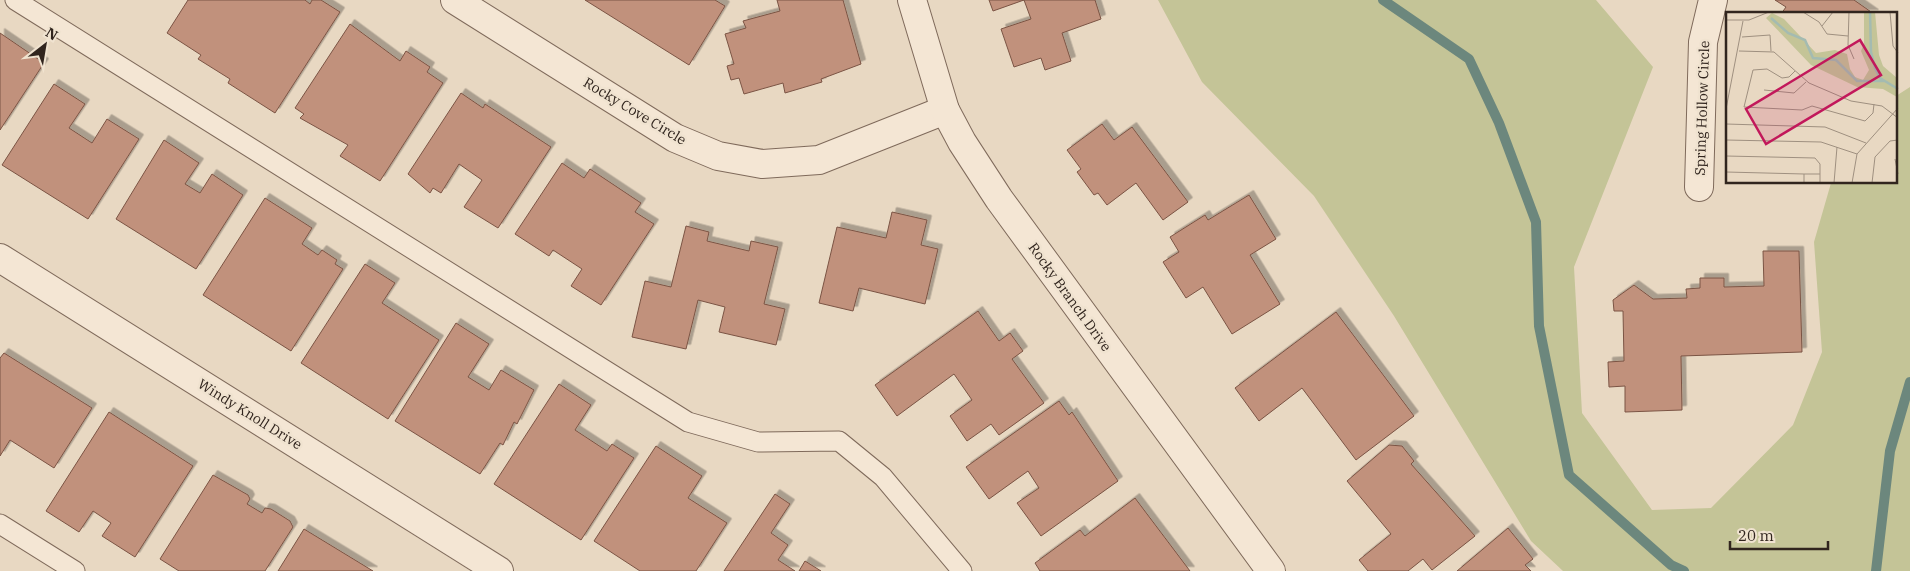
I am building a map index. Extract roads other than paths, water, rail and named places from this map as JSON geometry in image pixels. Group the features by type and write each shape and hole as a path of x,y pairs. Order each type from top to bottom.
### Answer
{"street":[{"name":"Rocky Cove Circle","path":"455,0 675,138 718,156 762,164 819,160 945,110"},
{"name":"Rocky Branch Drive","path":"912,0 945,110 962,142 999,199 1271,571"},
{"name":"Spring Hollow Circle","path":"1699,187 1703,42 1713,0"},
{"name":"Windy Knoll Drive","path":"0,258 499,571"}],"lane":[{"path":"15,0 688,422 758,442 839,441 883,477 962,571"},
{"path":"0,524 75,571"}],"waterway":[{"path":"1383,0 1469,59 1499,123 1536,222 1539,326 1569,475 1671,565 1684,571"},
{"path":"1876,571 1890,451 1910,382"}]}
